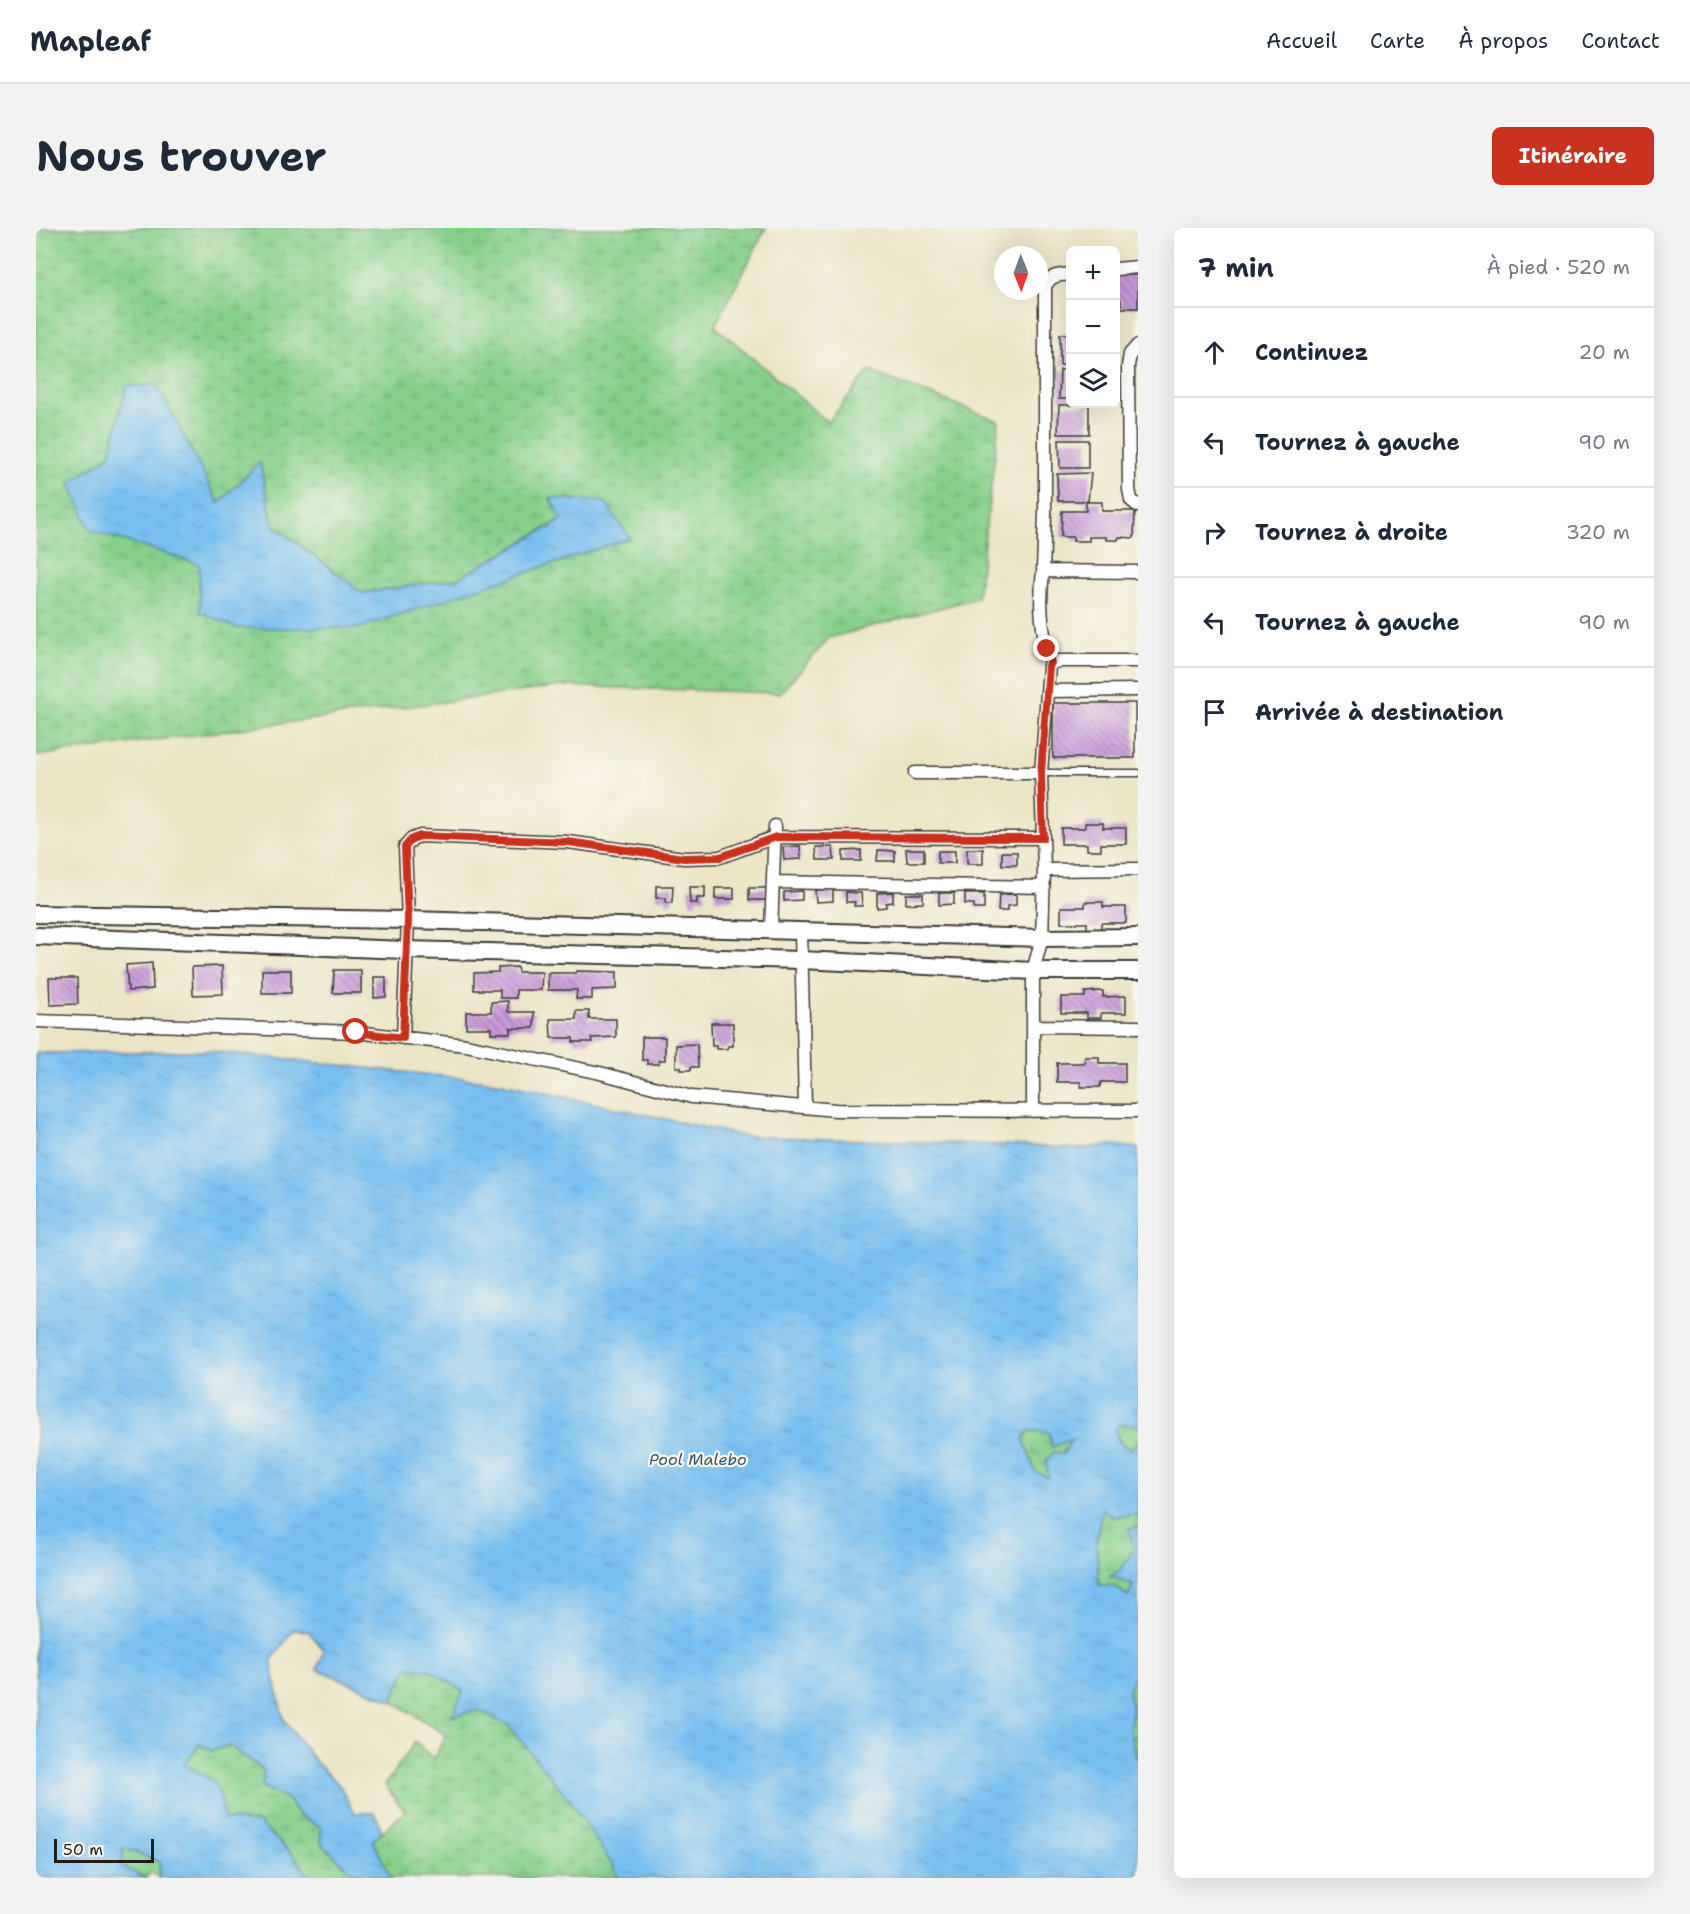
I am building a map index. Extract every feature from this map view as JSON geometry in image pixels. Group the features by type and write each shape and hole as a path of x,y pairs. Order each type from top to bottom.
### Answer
{"street":[{"path":"1120,269 1138,267"},
{"path":"1033,1111 1033,971 1042,938 1044,870 1041,773 1051,663 1041,628 1040,595 1045,514 1045,287 1053,276 1066,275"},
{"path":"1138,345 1130,354 1128,377 1130,489 1131,500 1138,506"},
{"path":"1043,571 1138,572"},
{"path":"1051,663 1059,661 1138,661"},
{"path":"1047,692 1138,690"},
{"path":"915,773 1041,773"},
{"path":"403,1038 408,920 405,847 412,839 420,836 568,842 684,858 720,857 775,832 1043,838"},
{"path":"771,931 775,832"},
{"path":"1044,870 1138,870"},
{"path":"773,882 1044,887"},
{"path":"36,914 408,920 1042,938 1138,937"},
{"path":"801,932 805,1107"},
{"path":"36,936 406,950 801,960 1033,971 1138,971"},
{"path":"36,1021 356,1032 477,1047 600,1072 692,1097 836,1110 1138,1111"},
{"path":"1033,1026 1138,1027"}],"lane":[{"path":"1041,773 1138,773"}],"green space":[{"path":"36,228 766,228 715,326 828,422 869,371 999,421 977,598 829,638 780,693 563,686 36,756","holes":["157,385 219,504 260,463 273,524 363,593 457,579 562,519 550,499 630,537 359,628 200,612 199,564 90,530 70,483 110,455"]},
{"path":"1119,1425 1138,1427 1138,1443 1130,1449 1121,1444 1115,1431"},
{"path":"1030,1430 1049,1433 1052,1447 1072,1439 1049,1478 1035,1472 1023,1438"},
{"path":"1102,1509 1113,1516 1136,1513 1138,1527 1129,1528 1135,1549 1121,1570 1111,1576 1133,1585 1128,1596 1114,1586 1099,1585 1096,1542"},
{"path":"1137,1664 1137,1761 1130,1732 1132,1707 1128,1691"},
{"path":"407,1668 431,1670 464,1691 452,1716 478,1710 508,1725 571,1802 618,1872 617,1878 391,1878 372,1841 405,1812 385,1785 415,1742 434,1759 446,1735 392,1701"},
{"path":"199,1744 212,1751 228,1745 264,1771 262,1786 287,1799 300,1816 321,1827 321,1843 358,1878 311,1878 292,1854 259,1823 224,1819 218,1790 214,1784 210,1779 183,1765"},
{"path":"123,1848 160,1863 159,1878 151,1872 146,1878 122,1867"}],"water":[{"path":"157,385 219,503 260,462 273,525 363,593 457,579 562,520 550,498 605,502 630,538 359,628 236,628 200,612 199,564 90,530 70,483 110,455 126,386"},
{"name":"Pool Malebo","path":"209,1051 497,1082 744,1136 1076,1149 1113,1145 1138,1148 1138,1427 1119,1425 1115,1431 1121,1444 1129,1449 1138,1443 1138,1520 1136,1514 1113,1516 1102,1509 1096,1542 1099,1585 1114,1586 1128,1596 1133,1585 1110,1576 1121,1569 1134,1549 1129,1528 1138,1527 1138,1664 1128,1691 1132,1707 1130,1732 1137,1760 1138,1756 1138,1878 617,1878 617,1872 571,1802 508,1725 479,1710 452,1716 463,1691 431,1670 407,1668 392,1701 317,1669 324,1650 308,1631 293,1630 271,1661 283,1718 313,1759 340,1786 354,1813 375,1813 382,1831 373,1841 391,1878 358,1878 321,1843 321,1827 300,1816 287,1799 262,1786 264,1770 228,1745 212,1751 200,1744 184,1765 215,1784 224,1819 259,1823 292,1854 311,1878 159,1878 160,1863 123,1848 122,1867 146,1878 36,1878 36,1053","holes":["1030,1430 1049,1433 1052,1447 1072,1439 1063,1454 1054,1452 1046,1461 1048,1478 1035,1471 1023,1438"]}],"building":[{"path":"1120,275 1138,275 1138,308 1121,308"},
{"path":"1060,334 1066,334 1066,365 1060,365"},
{"path":"1060,370 1066,370 1066,399 1059,399"},
{"path":"1059,405 1066,405 1066,408 1089,408 1089,434 1058,434"},
{"path":"1059,440 1088,440 1088,468 1060,468"},
{"path":"1091,473 1088,501 1058,501 1057,474"},
{"path":"1086,502 1102,502 1102,511 1135,511 1134,538 1119,537 1118,540 1106,540 1106,537 1089,537 1089,541 1073,541 1073,537 1061,537 1062,511 1086,511"},
{"path":"1053,703 1135,703 1135,758 1053,758"},
{"path":"1085,823 1103,823 1103,828 1126,828 1126,844 1101,844 1101,850 1087,850 1087,844 1061,844 1061,828 1085,828"},
{"path":"800,846 801,859 784,860 783,847"},
{"path":"816,847 833,847 834,860 817,860"},
{"path":"906,849 924,849 924,862 907,862"},
{"path":"967,849 983,849 983,864 967,864"},
{"path":"861,850 861,861 843,861 843,851"},
{"path":"878,850 895,851 895,861 877,861"},
{"path":"938,851 955,851 955,863 938,863"},
{"path":"1002,852 1017,852 1017,865 1002,865"},
{"path":"656,886 673,886 672,903 666,903 666,898 656,898"},
{"path":"689,887 705,887 705,898 697,898 697,903 690,903"},
{"path":"715,888 734,888 734,899 715,899"},
{"path":"749,888 766,888 766,900 749,900"},
{"path":"833,889 833,901 816,902 815,890"},
{"path":"802,891 802,900 784,901 784,892"},
{"path":"846,892 861,893 862,906 854,906 855,902 846,902"},
{"path":"893,892 893,902 886,903 886,907 877,908 877,893"},
{"path":"939,893 954,893 954,904 939,905"},
{"path":"906,894 923,894 923,903 906,904"},
{"path":"965,894 984,894 984,909 974,909 974,904 965,904"},
{"path":"1016,894 1016,905 1007,906 1007,911 998,911 999,895"},
{"path":"1085,902 1103,902 1103,907 1126,907 1126,923 1101,923 1101,929 1087,929 1087,923 1061,923 1061,907 1085,907"},
{"path":"152,963 153,989 128,991 126,965"},
{"path":"222,966 223,994 193,995 192,967"},
{"path":"517,967 518,972 542,972 541,990 516,990 516,998 500,998 500,990 474,990 474,973 498,972 498,968"},
{"path":"262,970 291,970 291,993 262,993"},
{"path":"334,970 361,970 361,993 333,993"},
{"path":"576,971 617,972 617,989 592,990 592,999 576,999 577,990 548,990 548,973 576,973"},
{"path":"374,977 386,977 386,997 374,998"},
{"path":"49,978 77,978 78,1004 50,1005"},
{"path":"1103,991 1103,997 1126,996 1126,1013 1101,1013 1101,1018 1087,1018 1087,1013 1061,1013 1061,997 1085,997 1085,992"},
{"path":"508,1001 508,1012 534,1012 534,1028 510,1028 510,1033 491,1033 491,1028 466,1028 466,1012 491,1012 491,1002"},
{"path":"576,1011 589,1011 589,1019 616,1019 616,1037 591,1038 592,1042 573,1042 573,1038 551,1038 550,1019 576,1019"},
{"path":"711,1023 733,1023 733,1046 728,1046 727,1049 716,1049 716,1046 712,1046"},
{"path":"642,1037 665,1037 665,1060 659,1060 659,1064 647,1064 647,1060 642,1060"},
{"path":"697,1044 698,1067 681,1070 681,1067 676,1067 676,1045"},
{"path":"1085,1057 1099,1057 1099,1063 1125,1063 1125,1082 1101,1082 1100,1087 1081,1087 1081,1082 1057,1082 1057,1063 1085,1063"}],"route":[{"path":"356,1032 403,1038 408,920 405,847 412,839 420,836 568,842 684,858 720,857 776,837 1043,838 1041,773 1051,663 1047,649"}]}
